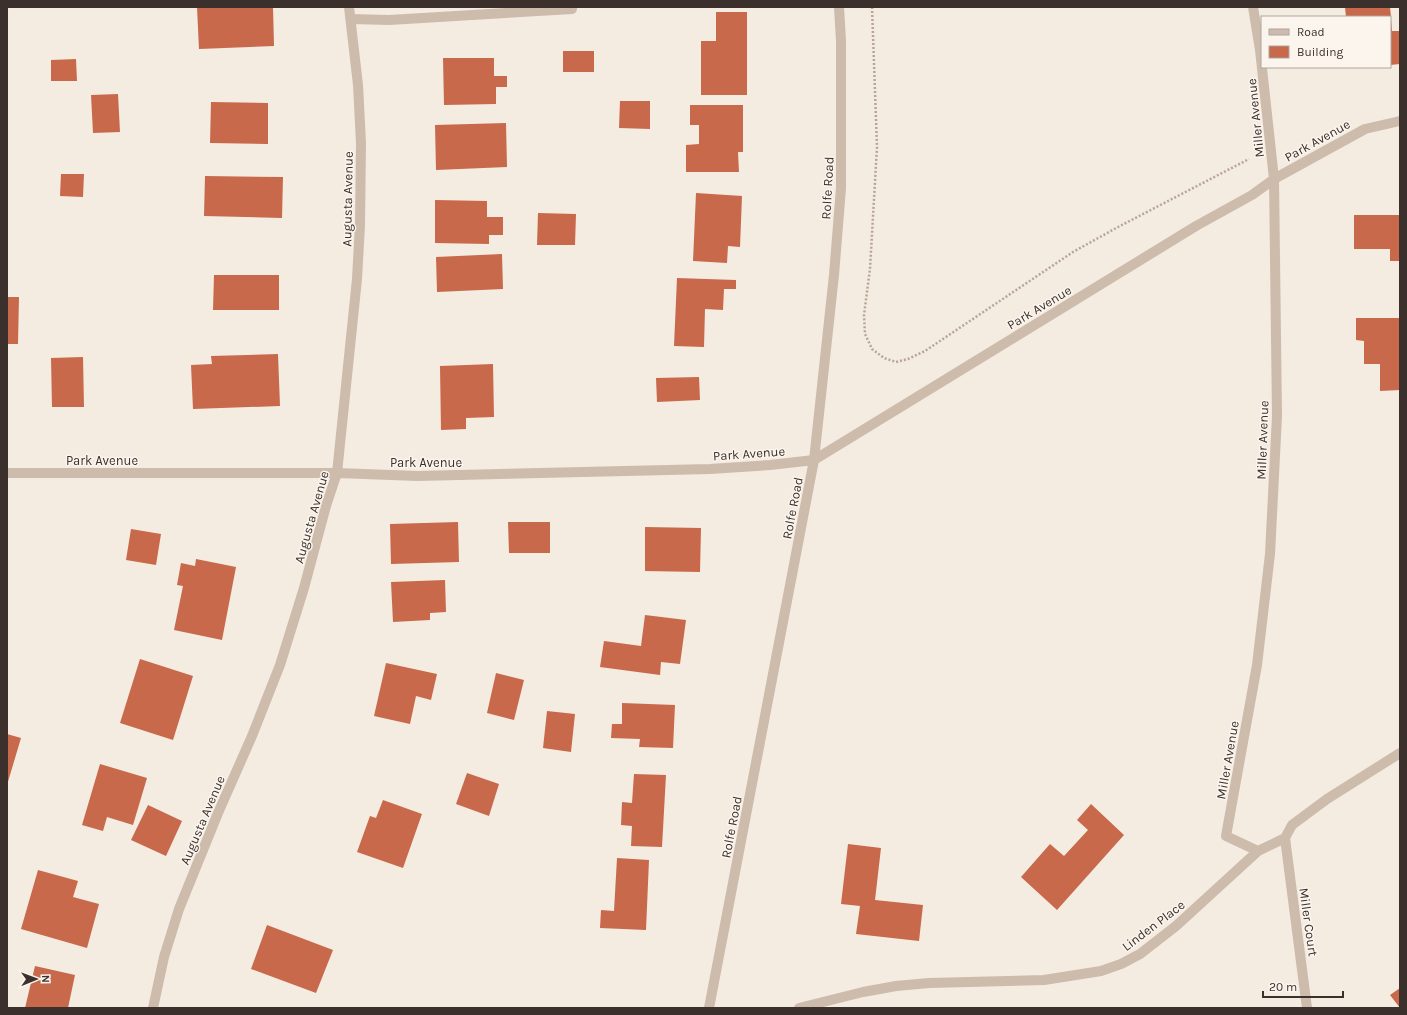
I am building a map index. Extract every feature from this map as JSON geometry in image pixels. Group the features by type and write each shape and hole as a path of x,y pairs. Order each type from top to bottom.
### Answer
{"street":[{"name":"Augusta Avenue","path":"153,1008 164,957 179,909 218,813 252,736 280,665 337,473 357,286 360,224 361,143 358,85 349,7"},
{"name":"Rolfe Road","path":"709,1008 814,460 834,275 841,188 842,64 838,7"},
{"name":"Miller Avenue","path":"1253,7 1261,59"},
{"path":"351,19 389,20 572,9"},
{"name":"Miller Avenue","path":"1258,851 1226,836 1257,665 1270,554 1277,416 1274,179 1262,68"},
{"name":"Park Avenue","path":"7,473 337,473 418,476 710,469 814,460 1189,230 1252,195 1274,179 1365,129 1400,121"},
{"name":"Linden Place","path":"799,1008 863,992 896,986 929,983 1044,980 1101,971 1122,964 1176,926 1258,851 1284,838 1292,825 1315,807 1400,753"},
{"name":"Miller Court","path":"1284,838 1307,1008"}],"path":[{"path":"872,7 877,147 870,269 864,315 865,334 872,349 884,358 896,362 908,359 925,351 1073,252 1249,159"}],"building":[{"path":"197,7 273,7 274,46 199,49"},
{"path":"1345,7 1390,7 1391,16 1346,16"},
{"path":"716,12 747,12 747,95 701,95 701,41 716,41"},
{"path":"1391,19 1392,31 1400,31 1400,64 1391,65"},
{"path":"563,51 594,51 594,72 563,72"},
{"path":"443,58 494,58 494,76 507,76 507,87 496,87 496,104 444,105"},
{"path":"76,59 77,81 51,81 51,60"},
{"path":"118,94 120,132 93,133 91,95"},
{"path":"620,101 650,101 650,129 619,128"},
{"path":"211,102 268,103 268,144 210,143"},
{"path":"690,105 743,105 743,152 738,152 739,172 686,172 686,145 699,144 699,125 690,125"},
{"path":"506,123 507,167 436,170 435,125"},
{"path":"61,174 84,174 83,197 60,196"},
{"path":"205,176 283,177 282,218 204,216"},
{"path":"696,193 742,196 740,247 728,246 727,263 693,261"},
{"path":"435,200 487,201 487,217 503,217 503,235 489,235 489,244 435,243"},
{"path":"538,213 576,214 575,245 537,245"},
{"path":"1354,215 1400,215 1400,261 1390,261 1390,249 1354,249"},
{"path":"502,254 503,289 437,292 436,257"},
{"path":"214,275 279,275 279,310 213,310"},
{"path":"677,278 736,280 736,289 724,289 723,310 705,309 704,347 674,346"},
{"path":"7,297 19,297 18,344 7,344"},
{"path":"1356,318 1400,318 1400,390 1380,391 1380,364 1364,364 1364,341 1356,340"},
{"path":"278,354 280,406 193,409 191,365 212,364 211,356"},
{"path":"83,357 84,407 52,407 51,358"},
{"path":"493,364 494,417 466,418 466,429 441,430 440,366"},
{"path":"699,377 700,400 657,402 656,378"},
{"path":"458,522 459,562 391,564 390,524"},
{"path":"508,522 550,522 550,553 509,553"},
{"path":"645,527 701,528 700,572 645,571"},
{"path":"131,529 161,534 156,565 126,560"},
{"path":"196,559 236,567 222,640 174,630 183,586 177,585 181,563 195,566"},
{"path":"445,580 446,612 430,613 430,620 393,622 391,582"},
{"path":"645,615 686,620 680,664 661,662 660,675 600,667 604,641 641,646"},
{"path":"140,659 193,676 173,740 120,723"},
{"path":"386,663 437,674 431,700 416,696 410,724 374,716"},
{"path":"496,673 524,680 514,720 487,713"},
{"path":"622,703 675,705 673,748 639,747 640,739 611,738 612,724 622,724"},
{"path":"547,711 575,714 571,752 543,748"},
{"path":"7,734 21,738 7,785"},
{"path":"100,764 147,778 133,825 107,817 103,831 82,825"},
{"path":"467,773 499,784 489,816 456,804"},
{"path":"634,774 666,775 662,847 631,846 632,826 621,825 622,802 632,803"},
{"path":"383,800 422,814 403,868 357,852 370,816 376,818"},
{"path":"1091,804 1124,835 1057,910 1021,877 1050,844 1064,856 1088,830 1077,820"},
{"path":"148,805 182,821 166,856 131,840"},
{"path":"848,844 881,848 875,900 923,905 919,941 856,934 860,906 841,904"},
{"path":"617,858 649,860 646,930 600,928 601,910 614,911"},
{"path":"38,870 78,881 73,897 99,904 87,948 21,929"},
{"path":"267,925 333,950 316,993 251,969"},
{"path":"35,966 75,975 68,1008 25,1008"},
{"path":"1400,988 1400,1008 1390,995"}]}
